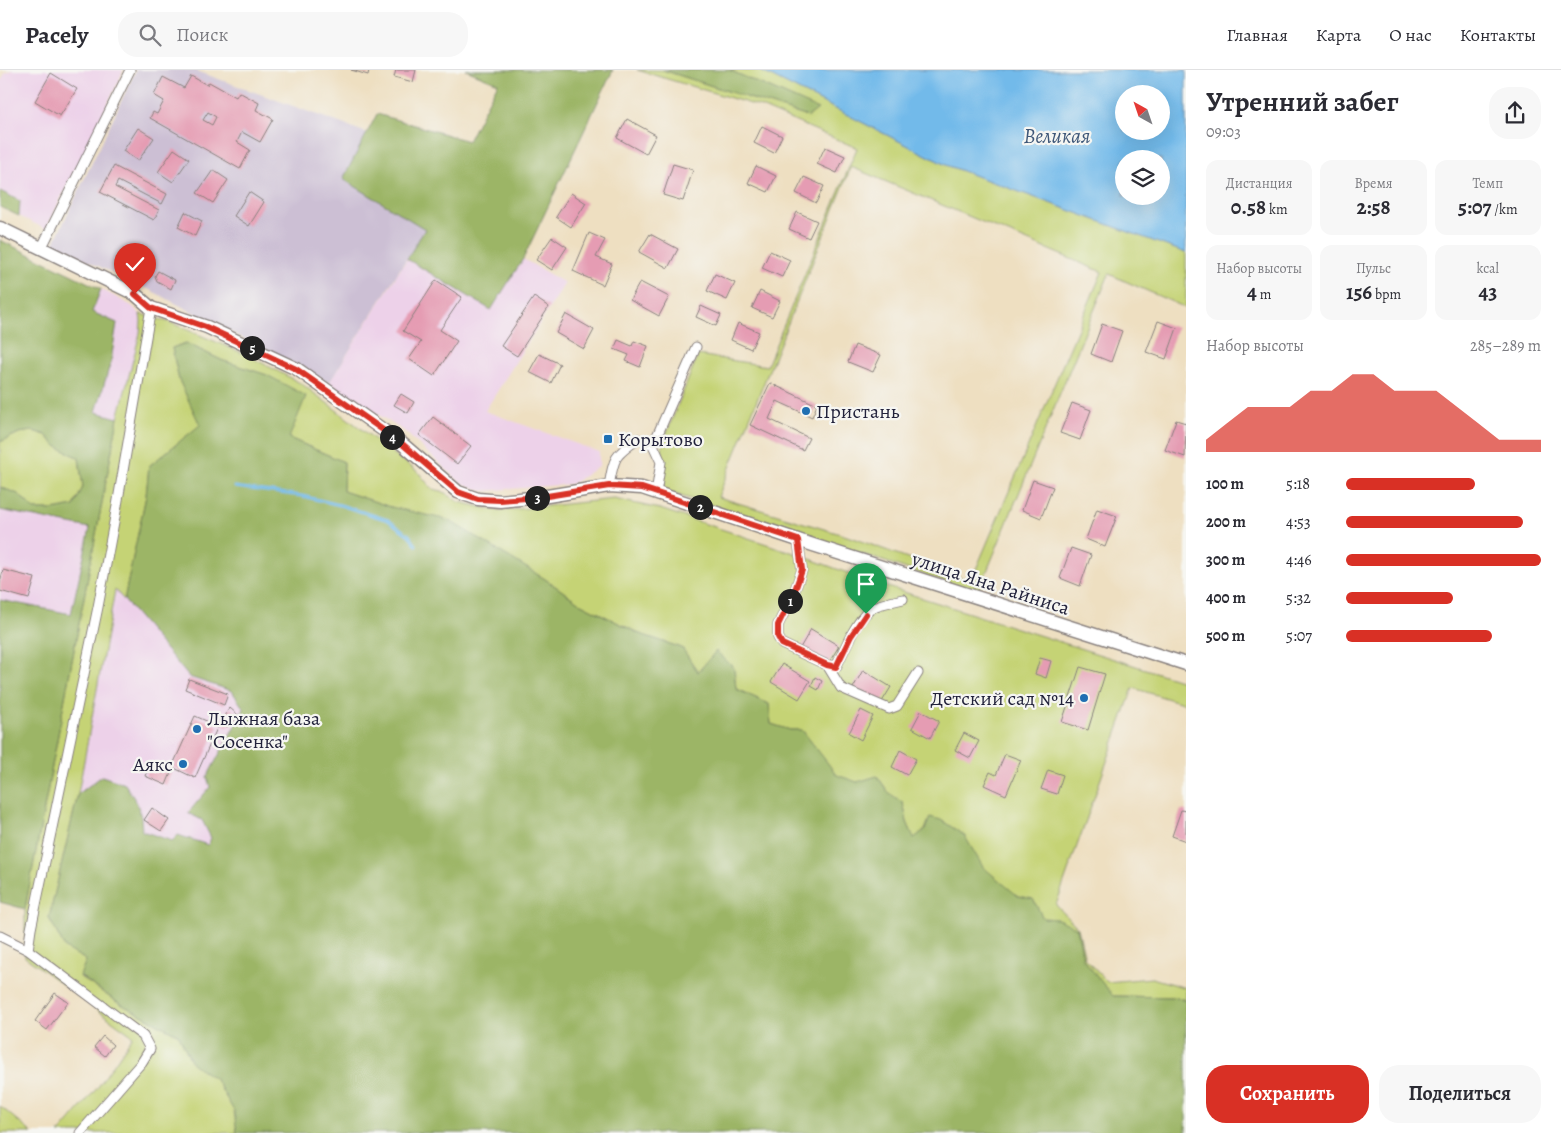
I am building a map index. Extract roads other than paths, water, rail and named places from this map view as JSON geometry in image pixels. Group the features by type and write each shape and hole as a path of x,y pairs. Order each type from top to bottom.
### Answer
{"street":[{"path":"42,247 130,70"},
{"name":"улица Яна Райниса","path":"0,228 135,294 151,308 206,327 296,369 400,442 458,492 478,499 500,500 541,497 609,486 642,488 1186,664"},
{"path":"28,950 98,607 151,308"},
{"path":"653,445 696,347"},
{"path":"609,486 613,462 620,452 638,439 653,445 661,462 656,493"},
{"path":"798,540 802,570 795,590 778,625 778,637 782,644 827,665 836,667 851,636 866,614 876,607 903,599"},
{"path":"827,665 841,688 889,709 898,706 918,673"},
{"path":"0,936 28,950 143,1036 150,1049 142,1062 80,1133"}],"water":[{"name":"Великая","path":"759,70 1186,70 1186,253 946,165"}],"waterway":[{"path":"235,487 302,496 340,505 388,520 409,535 416,545"}],"place":[{"name":"Пристань","path":"806,411"},
{"name":"Корытово","path":"608,439"},
{"name":"Детский сад №14","path":"1084,698"},
{"name":"Лыжная база \"Сосенка\"","path":"197,729"},
{"name":"Аякс","path":"183,764"}]}
